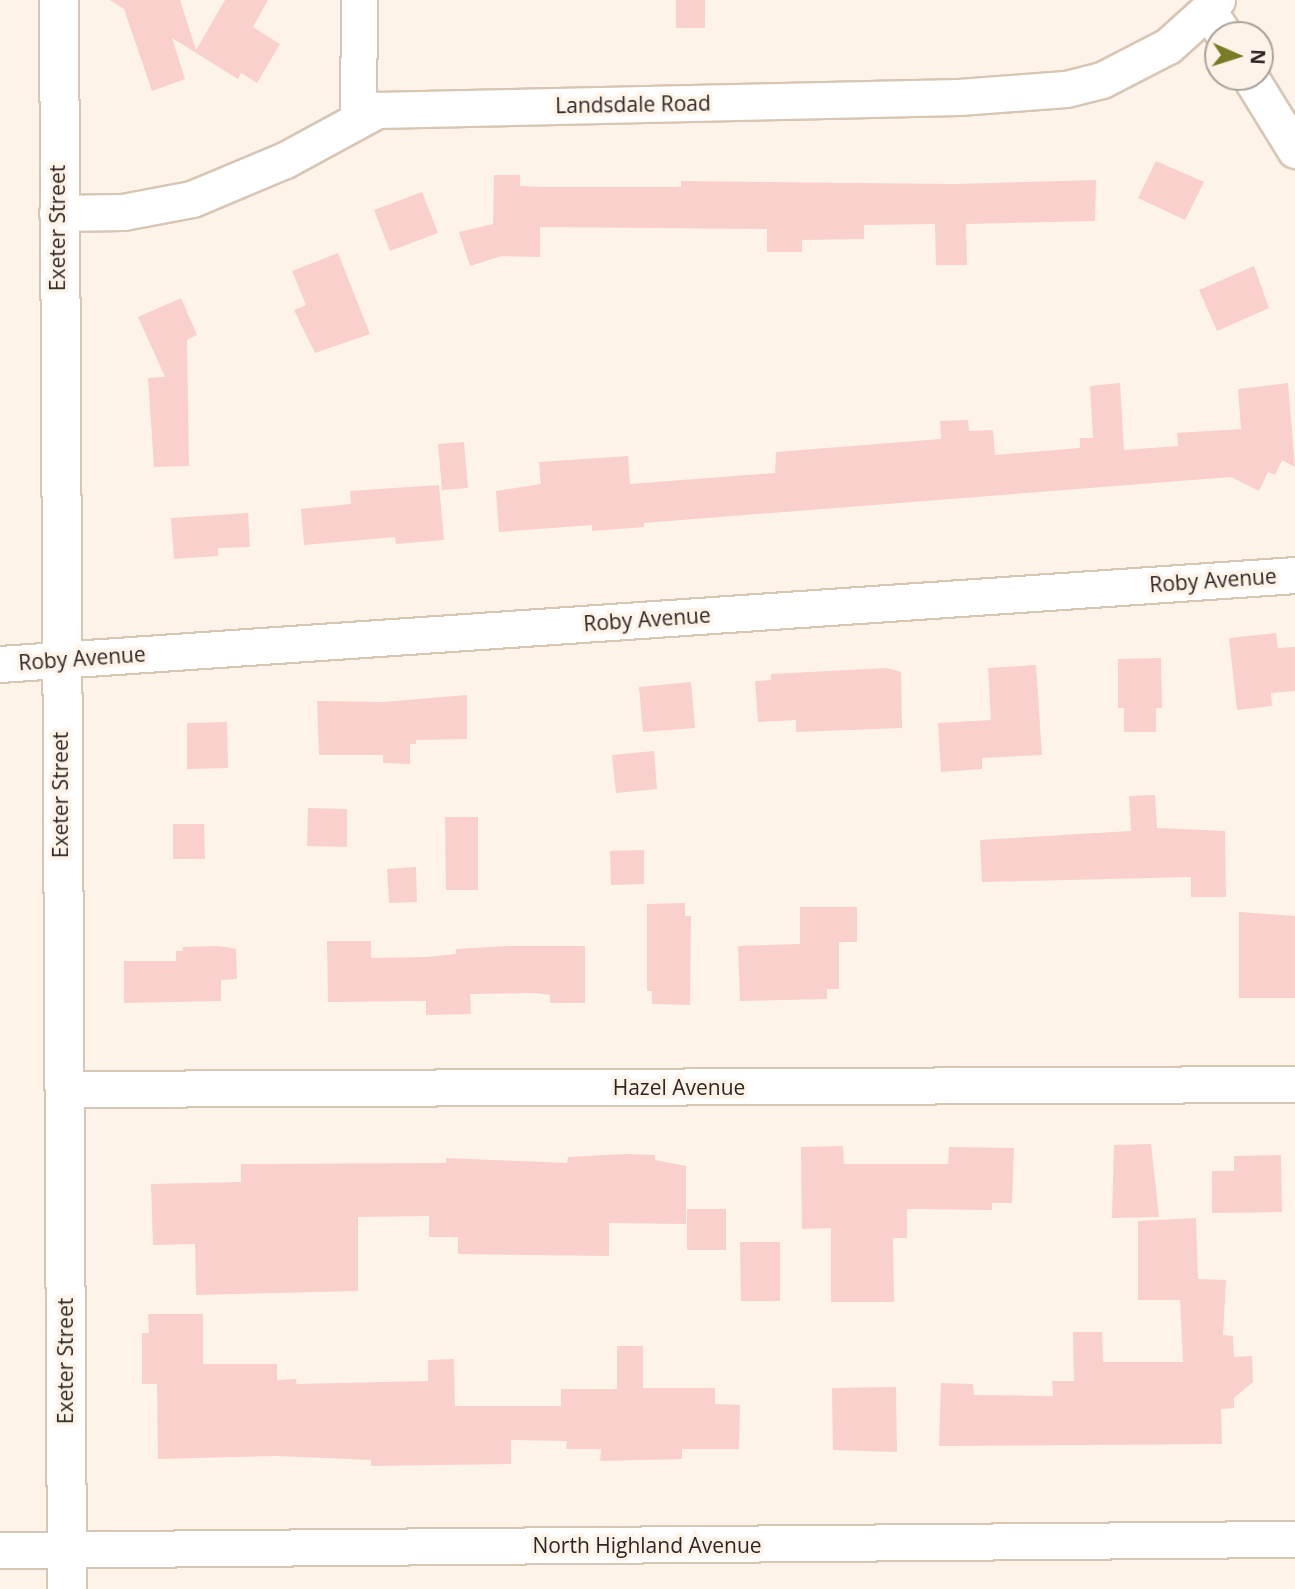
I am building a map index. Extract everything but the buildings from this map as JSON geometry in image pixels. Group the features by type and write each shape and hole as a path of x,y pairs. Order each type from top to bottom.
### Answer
{"street":[{"name":"Exeter Street","path":"59,0 57,213 66,1589"},
{"path":"358,117 359,0"},
{"name":"Landsdale Road","path":"57,213 123,212 192,199 285,160 358,117 377,110 959,97 1066,89 1102,80 1168,46 1216,15"},
{"path":"1259,91 1295,150"},
{"name":"Roby Avenue","path":"0,664 1295,575"},
{"name":"Hazel Avenue","path":"62,1090 1295,1084"},
{"name":"North Highland Avenue","path":"0,1550 1295,1539"}]}
